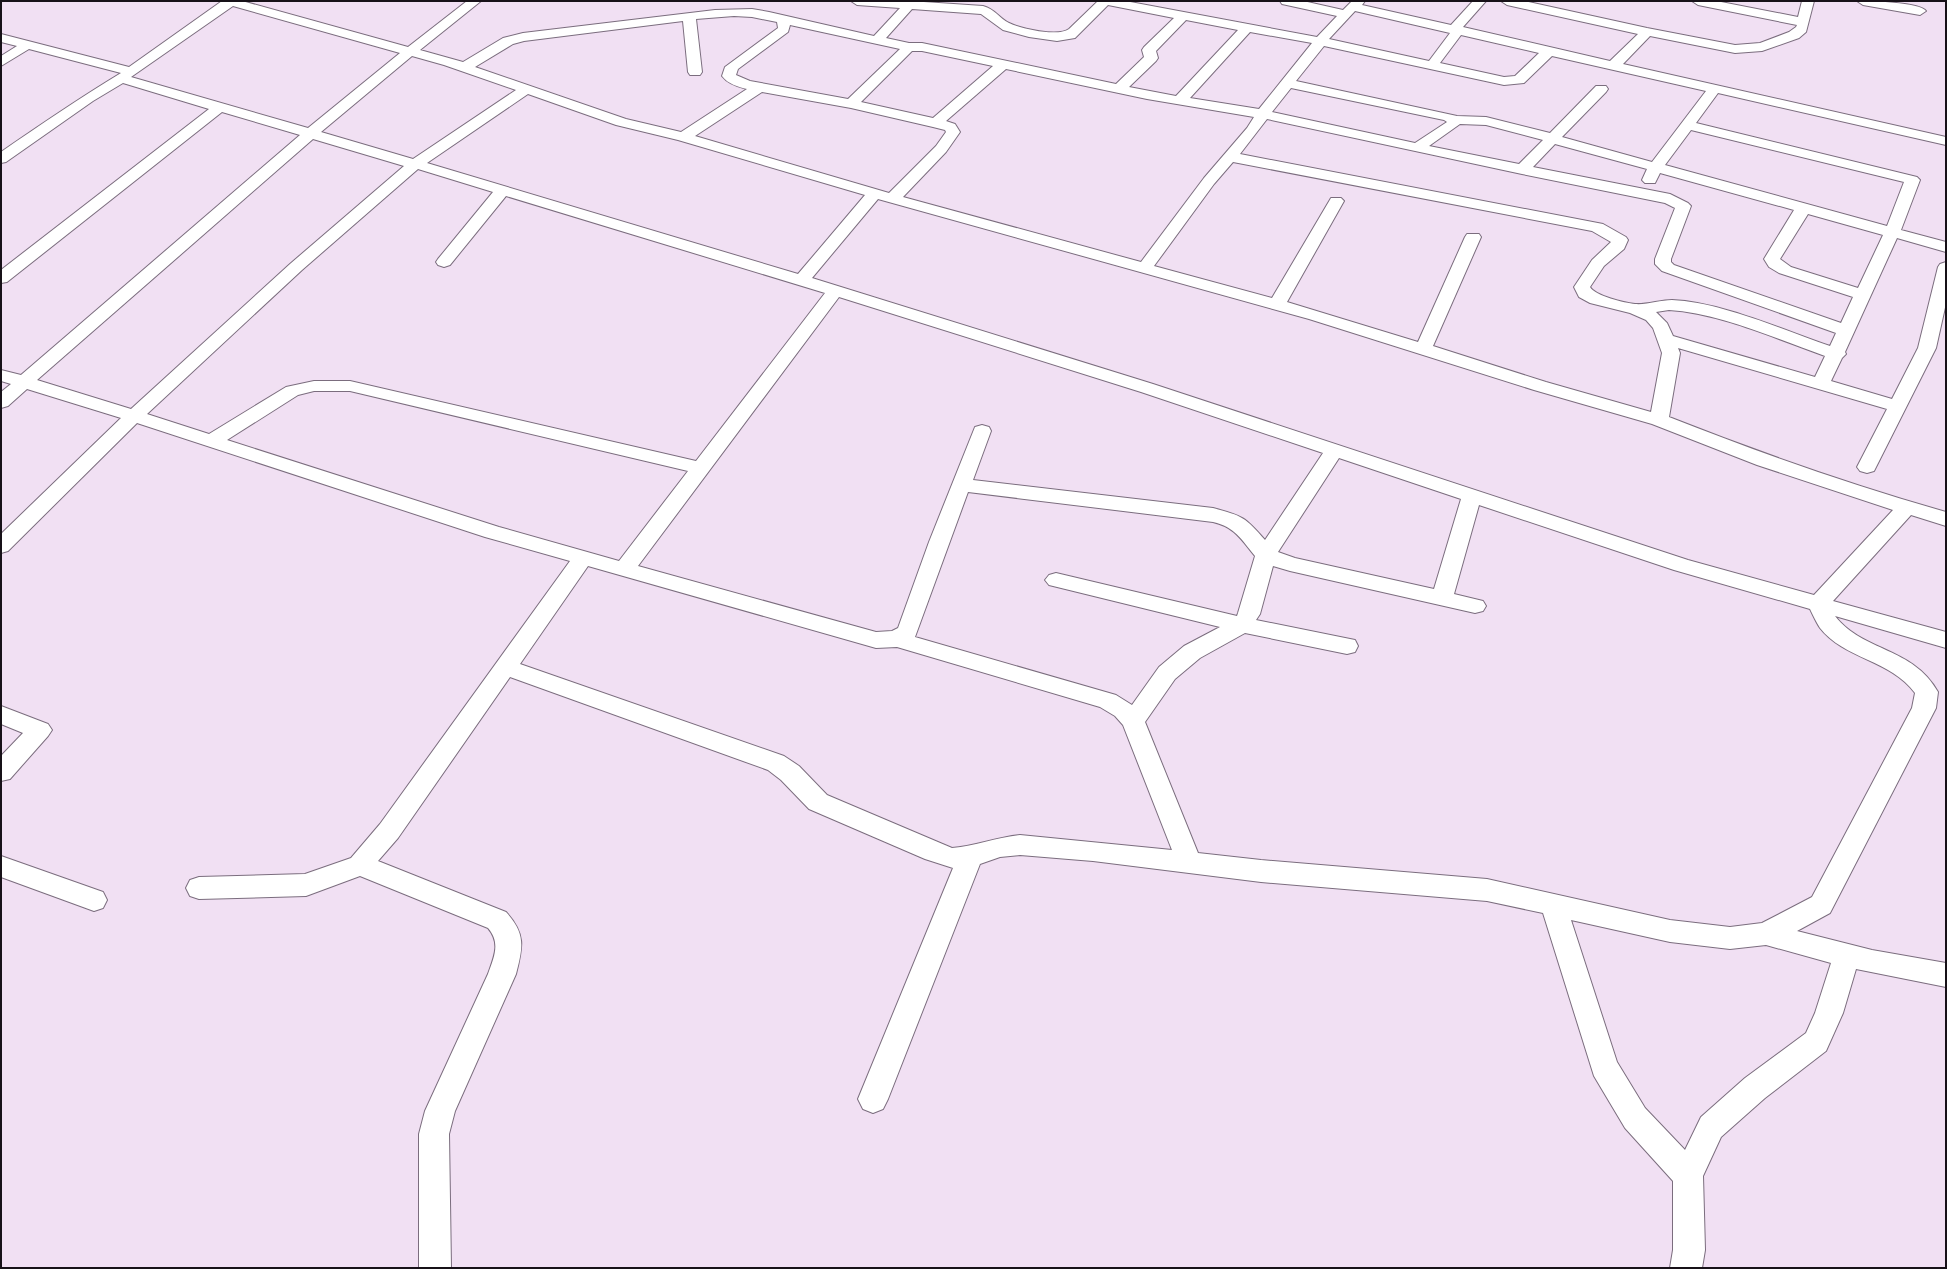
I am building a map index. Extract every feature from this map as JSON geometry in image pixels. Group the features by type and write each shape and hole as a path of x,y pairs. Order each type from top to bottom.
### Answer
{"street":[{"path":"1,159 88,98 106,89 230,1 465,67 525,90 621,122 683,136 875,193 1144,269 1277,304 1540,386 1659,420 1764,461 1946,520"},
{"path":"857,1 989,12 993,14 997,21 1008,28 1055,37 1070,35 1105,1 1320,41 1513,81 1519,80 1549,51"},
{"path":"1286,1 1352,7 1714,90 1946,141"},
{"path":"1432,65 1480,1"},
{"path":"1507,1 1572,10 1647,32 1724,48 1745,49 1772,45 1794,35 1802,29 1808,1"},
{"path":"1698,1 1803,22"},
{"path":"1863,1 1920,11"},
{"path":"1,402 310,134 470,2"},
{"path":"877,40 909,5"},
{"path":"989,12 1000,5"},
{"path":"1144,269 1209,181 1252,130 1320,41 1352,7"},
{"path":"465,67 508,41 523,37 689,17 744,13 772,16 783,20 909,47 922,47 1119,89 1263,114 1522,170 1670,199 1683,206 1663,259 1663,264 1668,268 1847,331"},
{"path":"1119,89 1151,58 1149,50 1183,16"},
{"path":"689,17 695,72"},
{"path":"783,20 784,29 732,67 729,76 735,81 760,88 851,104 936,122 950,128 954,132 941,149 893,198"},
{"path":"1180,100 1247,28"},
{"path":"1613,66 1647,32"},
{"path":"1,38 125,75 220,107 503,190 801,280 1148,388 1681,565 1946,640"},
{"path":"1,62 27,45"},
{"path":"851,104 909,47"},
{"path":"936,122 1002,65"},
{"path":"1288,83 1448,117 1454,120 1486,121 1946,248"},
{"path":"683,136 760,88"},
{"path":"1,169 104,97 106,89"},
{"path":"1,546 134,416 296,267 415,164 525,90"},
{"path":"1522,170 1601,90"},
{"path":"1631,191 1645,188 1655,168 1714,90"},
{"path":"1,278 220,107"},
{"path":"1417,148 1454,123 1454,120"},
{"path":"1687,125 1912,180 1892,232 1837,354 1821,384"},
{"path":"1230,157 1597,226 1620,240 1618,246 1598,263 1582,287 1585,293 1596,299 1636,309 1652,316 1662,327 1671,353 1659,420"},
{"path":"444,262 503,190"},
{"path":"801,280 875,193"},
{"path":"1277,304 1336,201"},
{"path":"1804,208 1772,259 1775,264 1785,270 1863,295"},
{"path":"1423,349 1473,237"},
{"path":"1867,467 1926,348 1946,267"},
{"path":"624,569 835,291"},
{"path":"1636,309 1669,305 1686,306 1710,311 1837,354"},
{"path":"1666,339 1898,406"},
{"path":"1,375 134,416 492,532 876,640 897,639 1108,702 1123,710 1133,721 1189,862"},
{"path":"211,441 292,391 314,386 350,386 701,468"},
{"path":"897,639 907,632 982,431"},
{"path":"1133,721 1167,673 1192,652 1242,625 1249,614 1266,555 1335,450"},
{"path":"961,485 1213,515 1233,520 1243,528 1266,555 1300,568 1475,606"},
{"path":"1442,599 1472,496"},
{"path":"1818,604 1906,508"},
{"path":"199,888 306,885 360,866 389,831 583,558"},
{"path":"1056,580 1242,625 1347,646"},
{"path":"505,667 776,763 790,773 818,802 934,852 952,858 970,857 1000,847 1020,845 1093,851 1261,871 1487,890 1670,931 1730,938 1766,934 1821,905 1924,708 1927,692 1920,680 1903,667 1847,639 1828,622 1818,604"},
{"path":"1,715 40,730 1,772"},
{"path":"873,1099 970,857"},
{"path":"1,866 94,900"},
{"path":"360,866 497,920 507,931 508,950 502,974 440,1111 434,1134 435,1268"},
{"path":"1553,905 1604,1067 1635,1118 1688,1175"},
{"path":"1766,934 1872,962 1946,975"},
{"path":"1686,1268 1689,1250 1688,1175 1711,1127 1755,1088 1816,1042 1829,1013 1846,956"}]}
